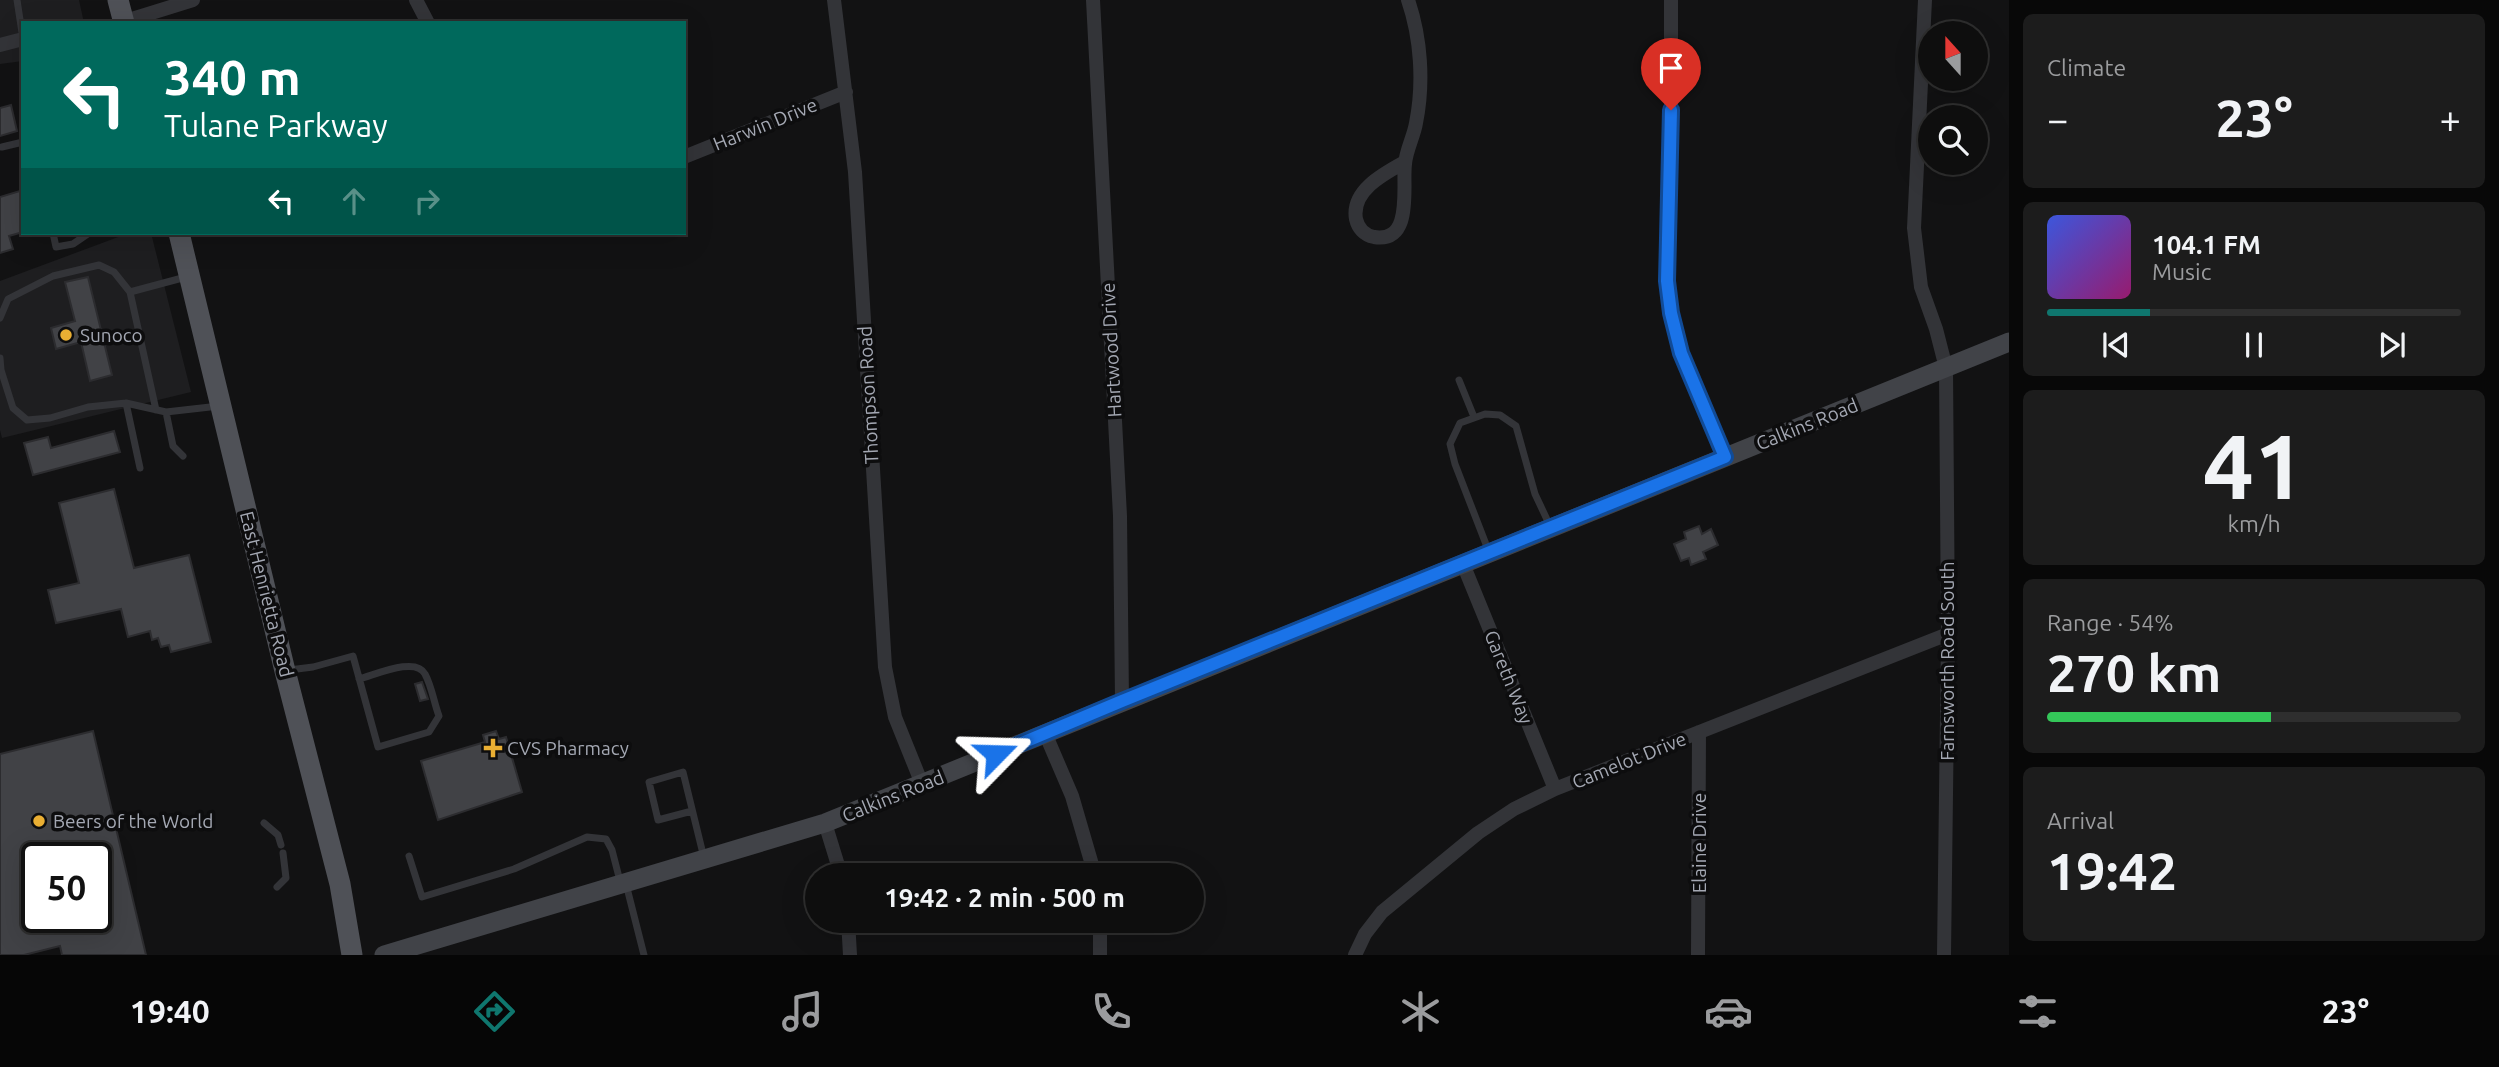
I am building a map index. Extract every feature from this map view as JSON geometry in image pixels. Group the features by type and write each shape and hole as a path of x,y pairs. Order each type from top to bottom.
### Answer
{"main road":[{"path":"118,0 122,21"},
{"name":"East Henrietta Road","path":"180,235 285,671 340,884 352,955"},
{"name":"Calkins Road","path":"384,955 825,822 2009,342"}],"street":[{"path":"128,21 193,0"},
{"path":"416,0 427,21"},
{"name":"Thompson Road","path":"834,0 855,172 884,667 895,717 922,784"},
{"name":"Hartwood Drive","path":"1093,0 1121,516 1122,701"},
{"path":"1405,162 1385,173 1364,191 1354,209 1357,226 1366,235 1387,235 1396,229 1404,214 1405,162 1413,138 1420,90 1418,40 1408,0"},
{"path":"1671,0 1667,281 1671,313 1681,353 1725,457"},
{"name":"Farnsworth Road South","path":"1926,0 1914,238 1921,287 1946,368 1948,634 1944,955"},
{"path":"0,46 21,40"},
{"name":"Harwin Drive","path":"686,157 846,92"},
{"name":"Gareth Way","path":"1463,564 1555,789"},
{"name":"Camelot Drive","path":"1355,955 1365,934 1382,912 1478,833 1514,809 1555,789 1948,634"},
{"name":"Elaine Drive","path":"1698,955 1699,732"},
{"path":"1045,733 1072,796 1092,863"},
{"path":"825,822 837,863"},
{"path":"849,933 850,955"},
{"path":"1100,933 1100,955"}],"lane":[{"path":"17,0 21,26"},
{"path":"2,147 21,142"},
{"path":"53,235 56,247 73,244 86,235"},
{"path":"0,318 8,299 53,276 100,265 114,272 130,292 156,410"},
{"path":"130,292 191,276"},
{"path":"0,358 13,408 27,420 126,403 166,412 220,405"},
{"path":"1459,380 1474,417"},
{"path":"126,403 140,468"},
{"path":"166,412 173,446 183,456"},
{"path":"1489,554 1455,464 1450,443 1460,424 1474,417 1500,415 1516,426 1535,494 1551,528"},
{"path":"285,671 313,667 353,656 359,679 378,747 429,732 439,716 425,672 418,666 408,665 359,679"},
{"path":"692,811 658,820 649,782 683,772 704,859"},
{"path":"264,822 278,835 282,849 286,878 277,887"},
{"path":"409,856 422,898 514,869 587,838 606,839 623,883 644,955"}],"shaded area":[{"path":"0,0 79,0 84,21 21,21 21,61 0,64"},
{"path":"124,235 152,235 191,392 2,438 0,281"}],"building":[{"path":"11,105 17,131 0,136 0,108"},
{"path":"21,191 21,233 9,236 13,249 0,253 0,197"},
{"path":"88,277 112,375 90,381 81,342 56,349 51,328 75,321 65,282"},
{"path":"114,431 120,452 33,475 24,443 48,437 51,448"},
{"path":"114,489 134,568 189,555 211,642 171,652 169,645 161,647 158,638 152,640 150,631 128,637 121,609 56,623 48,590 79,583 59,503"},
{"path":"1699,526 1702,534 1711,529 1718,545 1703,552 1706,559 1691,565 1689,558 1681,561 1674,544 1686,539 1684,532"},
{"path":"422,682 428,699 420,701 415,684"},
{"path":"93,731 146,955 62,955 60,946 24,955 0,955 0,754"},
{"name":"CVS Pharmacy","path":"496,731 499,739 506,737 522,792 438,820 421,761 485,742 483,735"}],"place":[{"name":"Sunoco","path":"66,335"},
{"name":"CVS Pharmacy","path":"493,748"},
{"name":"Beers of the World","path":"39,821"}],"route":[{"path":"996,754 1725,457 1681,353 1671,313 1667,281 1671,110"}]}
